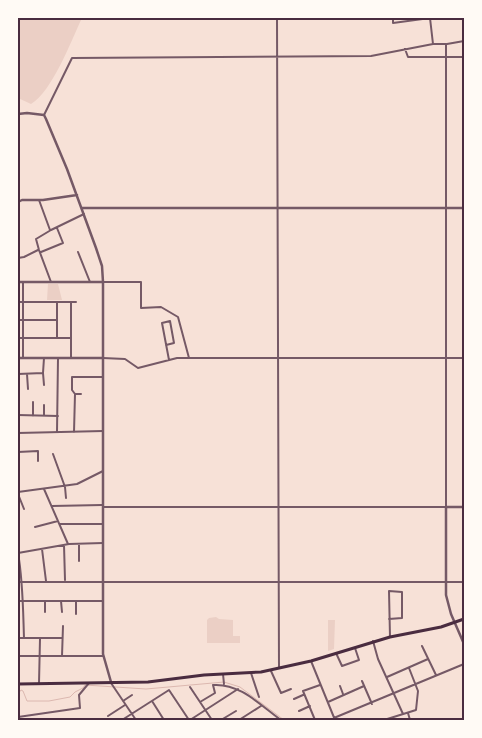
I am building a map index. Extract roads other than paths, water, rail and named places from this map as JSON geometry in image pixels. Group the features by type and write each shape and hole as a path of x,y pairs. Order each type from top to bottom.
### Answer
{"main road":[{"path":"18,684 148,682 223,673 271,671 390,636 455,623 464,619"}],"street":[{"path":"277,18 279,669"},
{"path":"393,18 393,23 430,18 433,43"},
{"path":"44,115 72,58 371,56 433,43 446,44 464,41"},
{"path":"446,44 447,358 445,582 447,600 464,644"},
{"path":"405,49 408,57 464,57"},
{"path":"18,114 44,115"},
{"path":"44,115 100,257 103,282 104,656 111,683 136,720"},
{"path":"18,202 22,200 39,200 77,195"},
{"path":"39,200 50,230"},
{"path":"82,208 464,208"},
{"path":"51,282 36,239 50,230 58,228 84,214"},
{"path":"18,258 63,243 58,228"},
{"path":"78,252 90,282"},
{"path":"18,282 141,282 141,308 162,307 178,317 189,358"},
{"path":"23,282 23,358"},
{"path":"18,302 76,302"},
{"path":"57,302 57,338"},
{"path":"71,302 71,358"},
{"path":"18,320 57,320"},
{"path":"166,345 174,343 170,321 162,323 166,345 169,360"},
{"path":"18,338 71,338"},
{"path":"18,358 125,359 138,368 169,360 189,358 464,358"},
{"path":"44,358 44,385"},
{"path":"57,432 58,358"},
{"path":"27,373 28,389"},
{"path":"18,374 43,373"},
{"path":"74,432 72,377 103,377"},
{"path":"74,394 81,394"},
{"path":"34,402 34,416"},
{"path":"44,405 44,416"},
{"path":"18,416 58,416"},
{"path":"18,433 103,432"},
{"path":"18,452 38,451 38,461"},
{"path":"53,454 66,487 66,498"},
{"path":"24,509 18,493 66,487 77,484 103,471"},
{"path":"44,489 68,544"},
{"path":"52,506 464,507"},
{"path":"35,527 58,521"},
{"path":"60,524 103,524"},
{"path":"24,638 23,581 18,553 68,544 103,543"},
{"path":"79,544 79,561"},
{"path":"64,545 64,581"},
{"path":"42,549 46,582"},
{"path":"18,582 464,582"},
{"path":"389,619 402,618 402,592 389,591 389,619 390,636"},
{"path":"18,601 103,601"},
{"path":"45,601 45,612"},
{"path":"62,601 62,612"},
{"path":"76,601 76,614"},
{"path":"62,626 62,656"},
{"path":"18,638 62,638"},
{"path":"38,683 40,639"},
{"path":"373,641 378,660 403,714"},
{"path":"422,646 436,676"},
{"path":"336,653 342,666 359,660 354,647"},
{"path":"18,656 104,656"},
{"path":"311,660 334,719"},
{"path":"387,677 428,660"},
{"path":"329,720 372,704 464,664"},
{"path":"384,720 416,710 418,691 409,668"},
{"path":"271,671 281,692 291,689"},
{"path":"223,673 224,682"},
{"path":"251,673 259,697"},
{"path":"362,681 372,704"},
{"path":"200,702 215,692 213,685 224,682 238,689 280,720"},
{"path":"18,710 18,717 80,708 79,695 90,683"},
{"path":"294,699 304,694 303,692 320,685"},
{"path":"340,686 344,694"},
{"path":"328,702 364,686"},
{"path":"190,687 212,720"},
{"path":"122,720 169,690 189,720 238,689"},
{"path":"304,694 315,720"},
{"path":"123,701 132,695"},
{"path":"152,701 164,720"},
{"path":"108,716 126,705"},
{"path":"239,720 261,706"},
{"path":"299,711 310,706"},
{"path":"221,720 236,711"},
{"path":"408,713 410,720"}],"waterway":[{"path":"18,694 21,690 23,691 27,701 49,701 70,697 85,685 146,689 224,682 240,687 284,720"}]}
